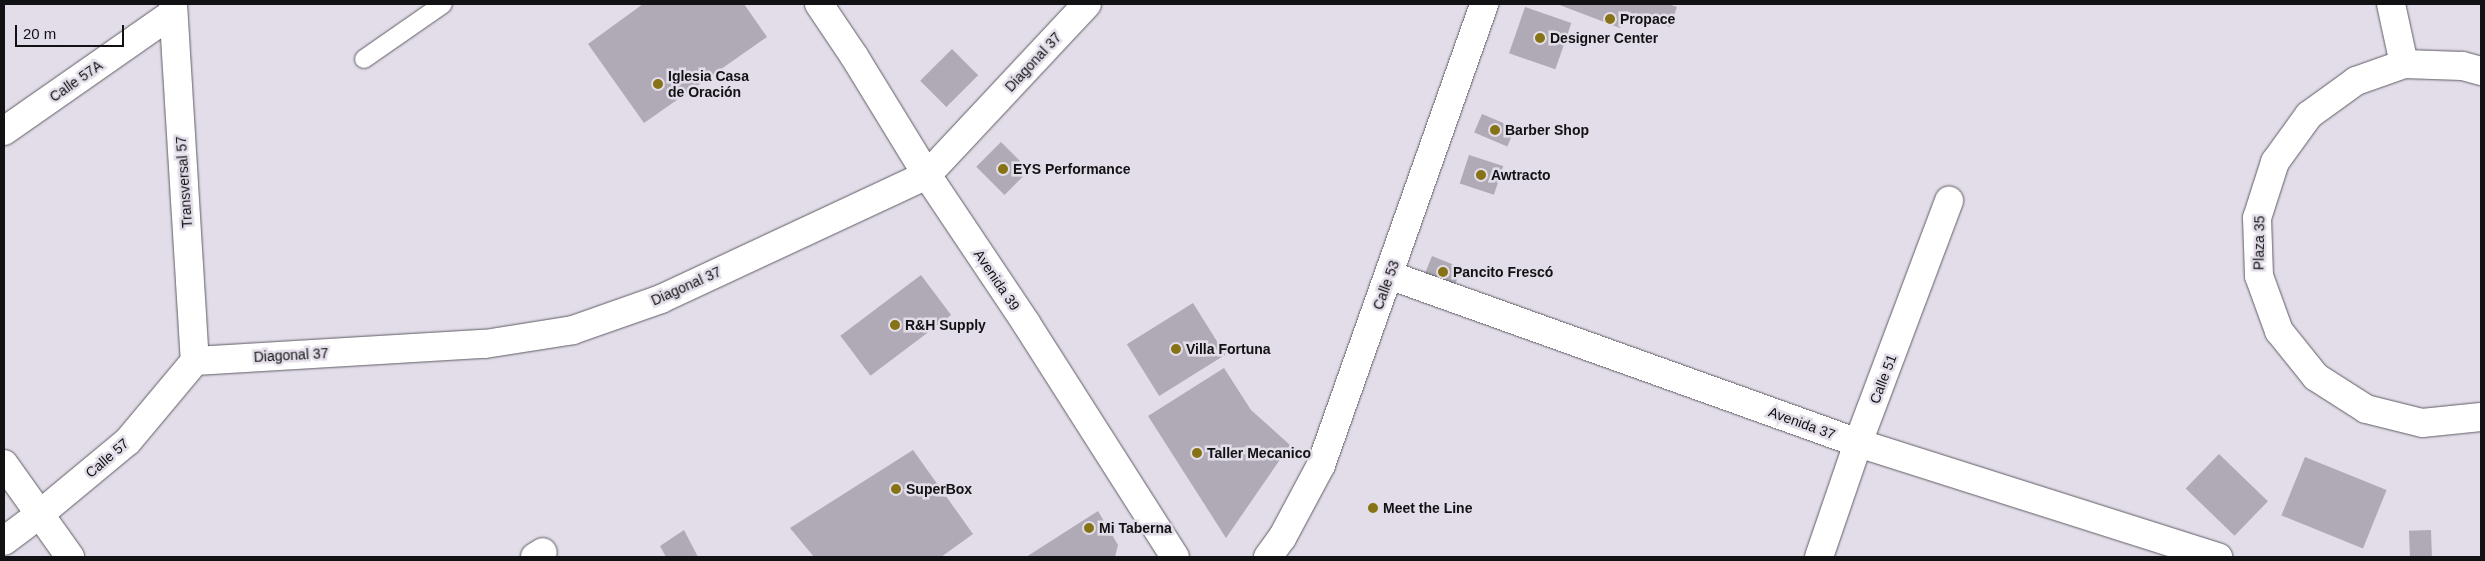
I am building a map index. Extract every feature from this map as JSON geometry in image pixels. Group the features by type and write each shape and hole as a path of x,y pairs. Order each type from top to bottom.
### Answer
{"street":[{"name":"Avenida 39","path":"819,4 854,56 927,175 1026,323 1175,557"},
{"name":"Diagonal 37","path":"195,361 485,344 573,330 661,299 927,175 1088,4"},
{"name":"Calle 53","path":"1268,557 1282,538 1322,464 1484,4"},
{"path":"2391,4 2404,64"},
{"name":"Calle 57A","path":"4,131 173,9"},
{"name":"Transversal 57","path":"173,9 195,361"},
{"name":"Plaza 35","path":"2481,72 2462,66 2404,64 2356,81 2308,115 2274,162 2257,218 2259,276 2279,332 2316,377 2366,408 2422,423 2481,418"},
{"name":"Calle 51","path":"1819,557 1858,443 1949,201"},
{"name":"Avenida 37","path":"1389,275 1858,443 2218,557"},
{"name":"Calle 57","path":"4,541 40,514 128,441 195,361"},
{"path":"4,464 70,557"}],"lane":[{"path":"364,59 443,4"}],"building":[{"name":"Iglesia Casa de Oración","path":"643,4 744,4 767,37 644,123 588,44"},
{"name":"Propace","path":"1557,4 1668,4 1677,7 1670,27 1626,11 1620,28"},
{"name":"Designer Center","path":"1525,7 1571,23 1555,69 1509,53"},
{"path":"952,49 978,75 946,107 920,81"},
{"name":"Barber Shop","path":"1482,114 1515,128 1507,146 1474,132"},
{"name":"EYS Performance","path":"1001,142 1029,170 1005,195 976,167"},
{"name":"Awtracto","path":"1469,155 1503,166 1494,195 1460,184"},
{"name":"Pancito Frescó","path":"1432,256 1462,268 1454,287 1424,275"},
{"name":"R&H Supply","path":"921,275 951,315 870,376 840,336"},
{"name":"Villa Fortuna","path":"1193,303 1225,355 1159,396 1127,344"},
{"path":"1224,368 1251,410 1290,445 1226,538 1148,416"},
{"name":"SuperBox","path":"913,450 973,534 941,557 814,557 790,528"},
{"path":"2219,454 2268,501 2235,536 2186,489"},
{"path":"2305,457 2387,490 2363,548 2281,515"},
{"name":"Mi Taberna","path":"1098,511 1118,545 1115,557 1026,557"},
{"path":"684,530 698,557 666,557 660,546"},
{"path":"2431,530 2432,557 2410,557 2409,531"}],"place":[{"name":"Propace","path":"1610,19"},
{"name":"Designer Center","path":"1540,38"},
{"name":"Iglesia Casa de Oración","path":"658,84"},
{"name":"Barber Shop","path":"1495,130"},
{"name":"EYS Performance","path":"1003,169"},
{"name":"Awtracto","path":"1481,175"},
{"name":"Pancito Frescó","path":"1443,272"},
{"name":"R&H Supply","path":"895,325"},
{"name":"Villa Fortuna","path":"1176,349"},
{"name":"Taller Mecanico","path":"1197,453"},
{"name":"SuperBox","path":"896,489"},
{"name":"Meet the Line","path":"1373,508"},
{"name":"Mi Taberna","path":"1089,528"}]}
